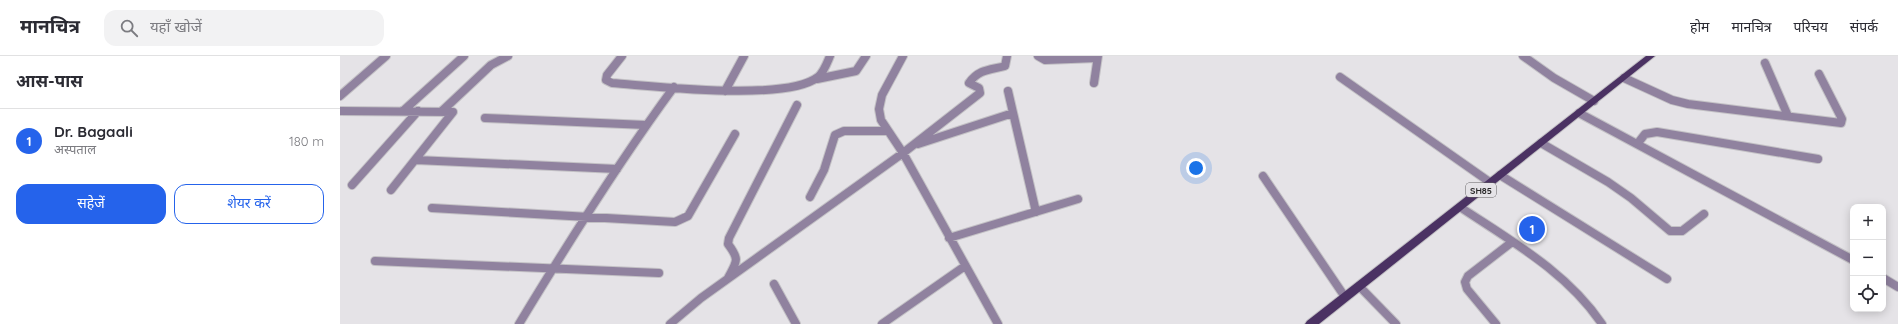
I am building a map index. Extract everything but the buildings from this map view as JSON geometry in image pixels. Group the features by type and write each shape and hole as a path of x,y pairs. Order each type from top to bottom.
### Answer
{"main road":[{"name":"SH85","path":"1311,324 1651,56"}],"street":[{"path":"340,96 386,56"},
{"path":"403,111 464,56"},
{"path":"442,110 491,65 508,56"},
{"path":"622,56 607,74 606,80 612,83 758,91 856,71 866,56"},
{"path":"725,90 744,56"},
{"path":"817,79 822,74 830,56"},
{"path":"903,56 888,81 880,109 881,120 903,153 998,324"},
{"path":"670,324 727,280 903,153 980,93 979,88 972,86 969,83 974,74 986,69 1005,66 1007,56"},
{"path":"1038,56 1045,60 1097,57 1094,84"},
{"path":"1523,56 1554,78 1594,101"},
{"path":"1765,63 1788,116"},
{"path":"1624,78 1672,100 1688,104 1837,123 1842,121 1819,74"},
{"path":"1340,77 1490,183"},
{"path":"519,324 585,216 646,125 674,87"},
{"path":"1008,91 1036,212"},
{"path":"727,280 737,262 737,256 728,244 729,238 797,105"},
{"path":"340,111 449,110 453,112 453,114 391,190"},
{"path":"352,185 418,111"},
{"path":"911,146 1013,113"},
{"path":"1579,113 1638,143 1850,258"},
{"path":"485,118 646,125"},
{"path":"810,197 824,170 835,135 844,131 887,131"},
{"path":"1638,143 1645,134 1657,132 1818,159"},
{"path":"432,208 675,222 688,216 735,134"},
{"path":"1541,143 1608,182 1631,198 1670,231 1682,231 1704,214"},
{"path":"416,160 617,169"},
{"path":"1500,175 1667,279"},
{"path":"1264,176 1345,297"},
{"path":"949,238 1078,199"},
{"path":"1460,207 1549,269 1576,292 1602,324"},
{"path":"1496,324 1467,289 1465,282 1468,276 1512,242"},
{"path":"375,262 659,273"},
{"path":"882,324 965,266"},
{"path":"1886,280 1898,287"},
{"path":"774,284 796,324"},
{"path":"1359,286 1396,324"}],"place":[{"name":"Dr. Bagaali","path":"1532,229"}]}
